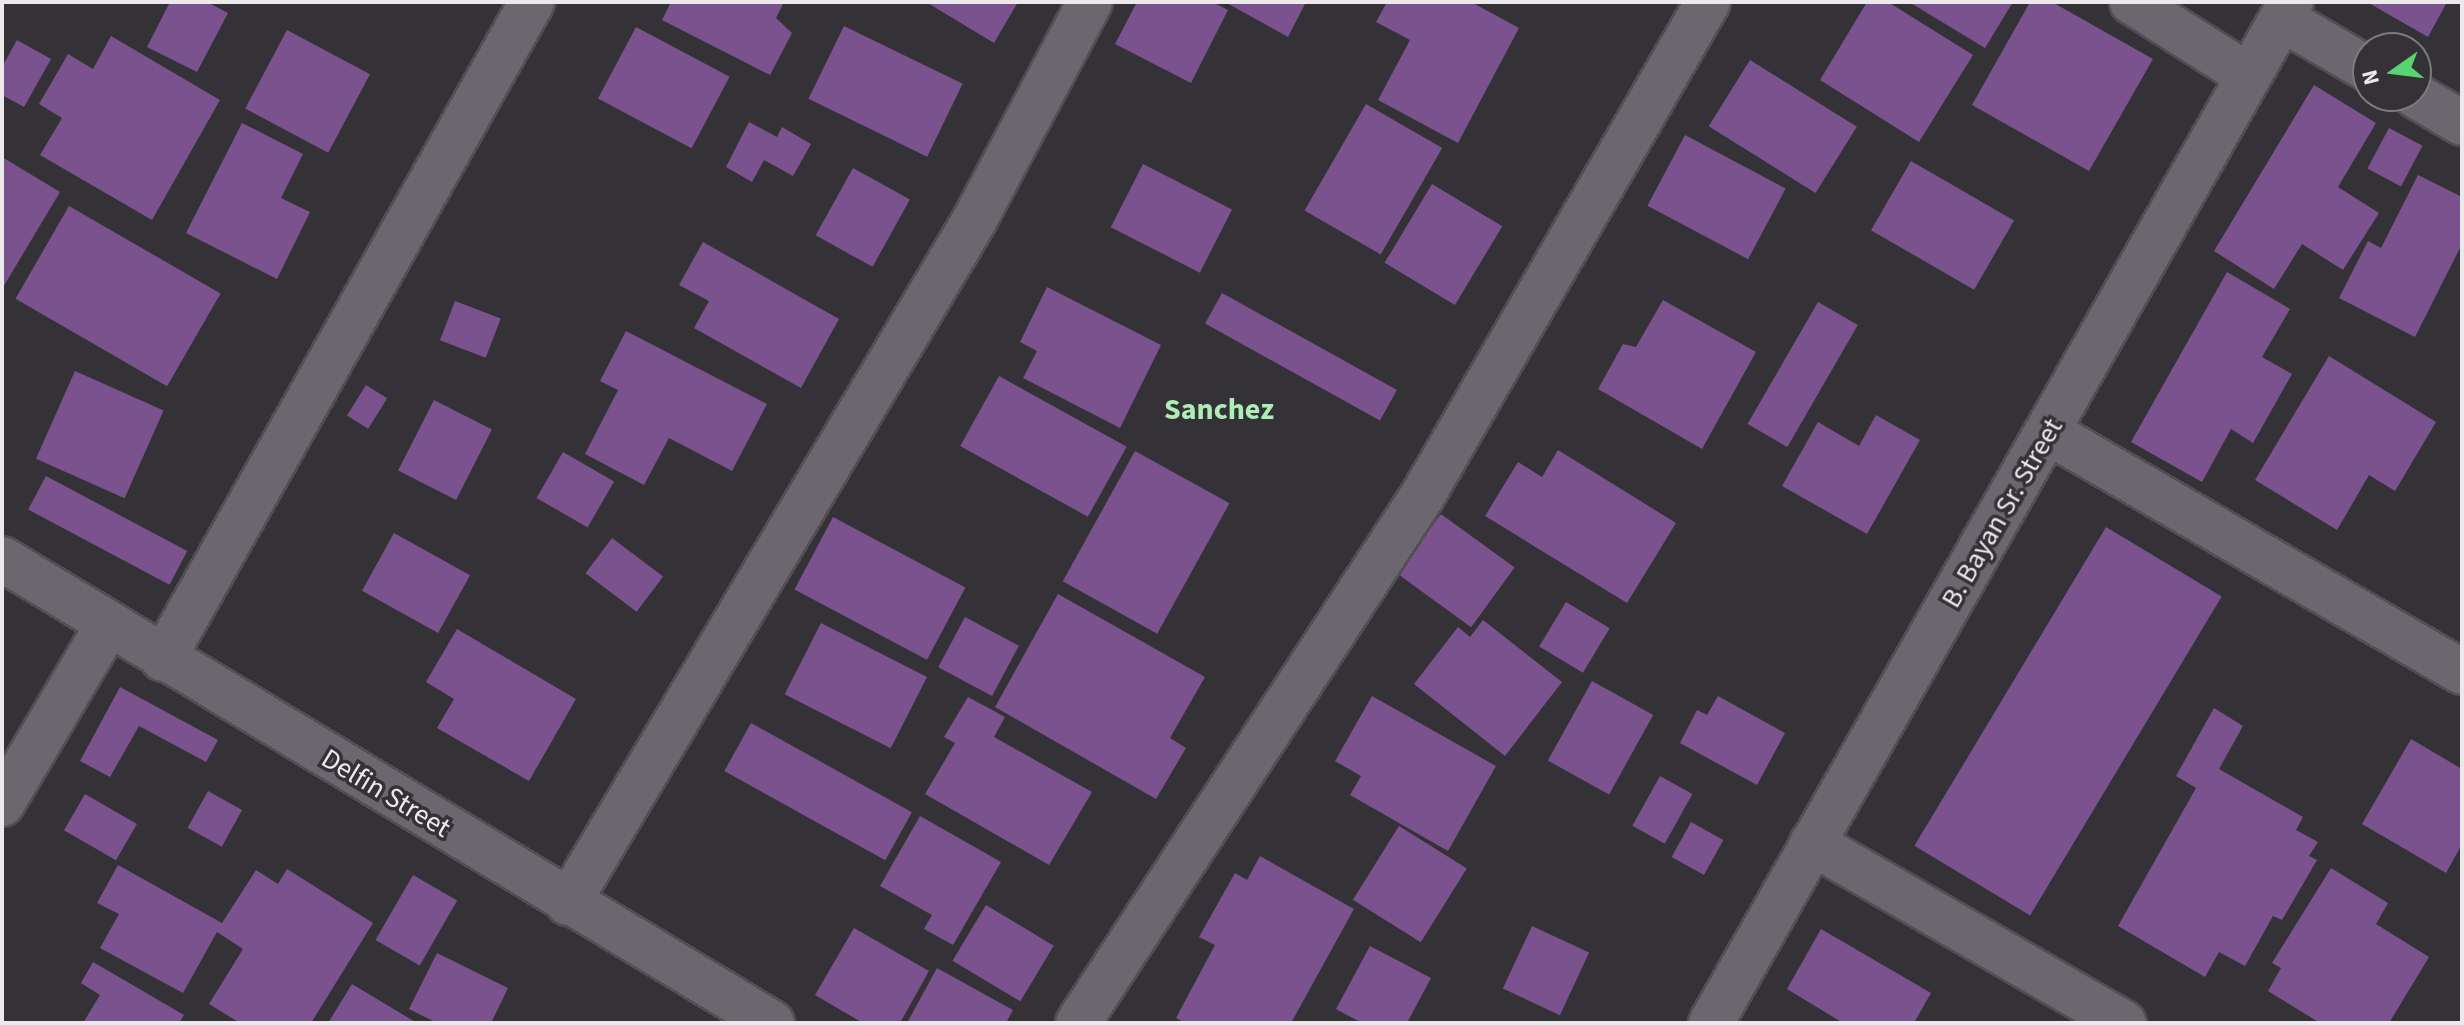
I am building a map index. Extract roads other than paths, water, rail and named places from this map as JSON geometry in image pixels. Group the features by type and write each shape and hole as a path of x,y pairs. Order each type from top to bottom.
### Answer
{"street":[{"path":"163,659 532,2"},
{"path":"568,903 974,221 1090,2"},
{"path":"1078,1023 1423,495 1708,2"},
{"path":"2132,2 2249,76"},
{"path":"2286,10 2352,57"},
{"name":"B. Bayan Sr. Street","path":"1711,1023 2286,10"},
{"path":"2432,105 2462,123"},
{"path":"2048,432 2462,672"},
{"name":"Delfin Street","path":"2,559 163,659 772,1023"},
{"path":"2,804 109,623"},
{"path":"1812,843 2124,1023"}],"district":[{"name":"Sanchez","path":"1219,410"}]}
